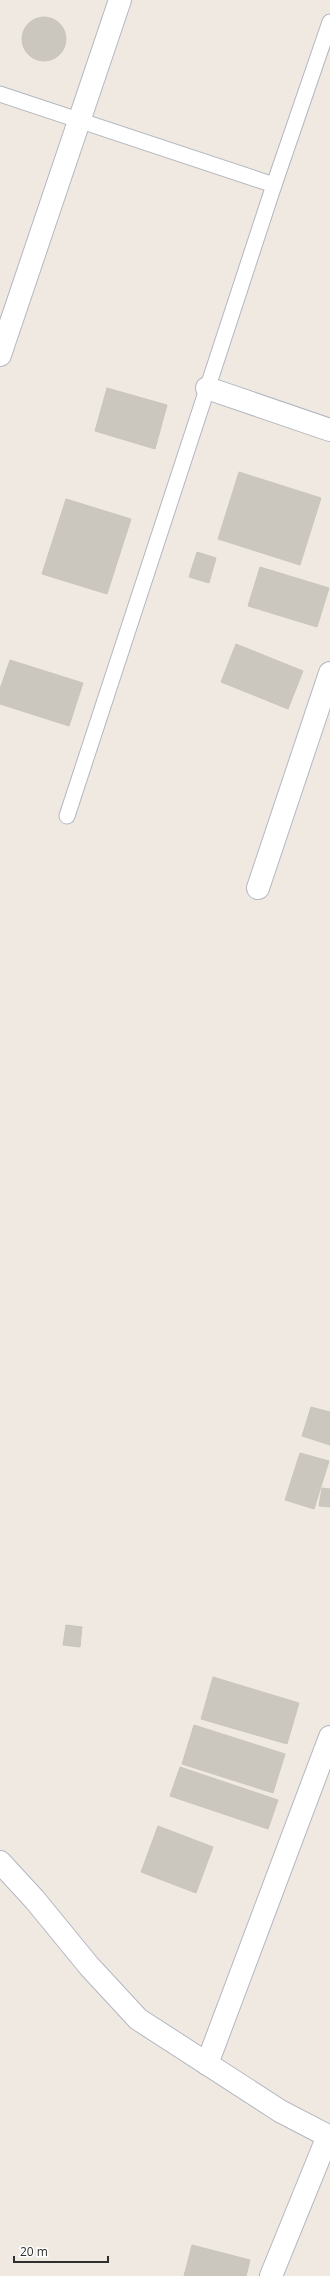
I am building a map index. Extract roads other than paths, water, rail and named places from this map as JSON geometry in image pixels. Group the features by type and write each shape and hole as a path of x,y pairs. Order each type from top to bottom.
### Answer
{"street":[{"path":"0,356 120,0"},
{"path":"207,388 330,430"},
{"path":"258,888 330,673"},
{"path":"207,2064 330,1737"},
{"path":"0,1862 35,1900 89,1966 138,2019 280,2111 329,2137 271,2276"}],"lane":[{"path":"67,816 274,185 330,22"},
{"path":"0,94 274,185"}]}
